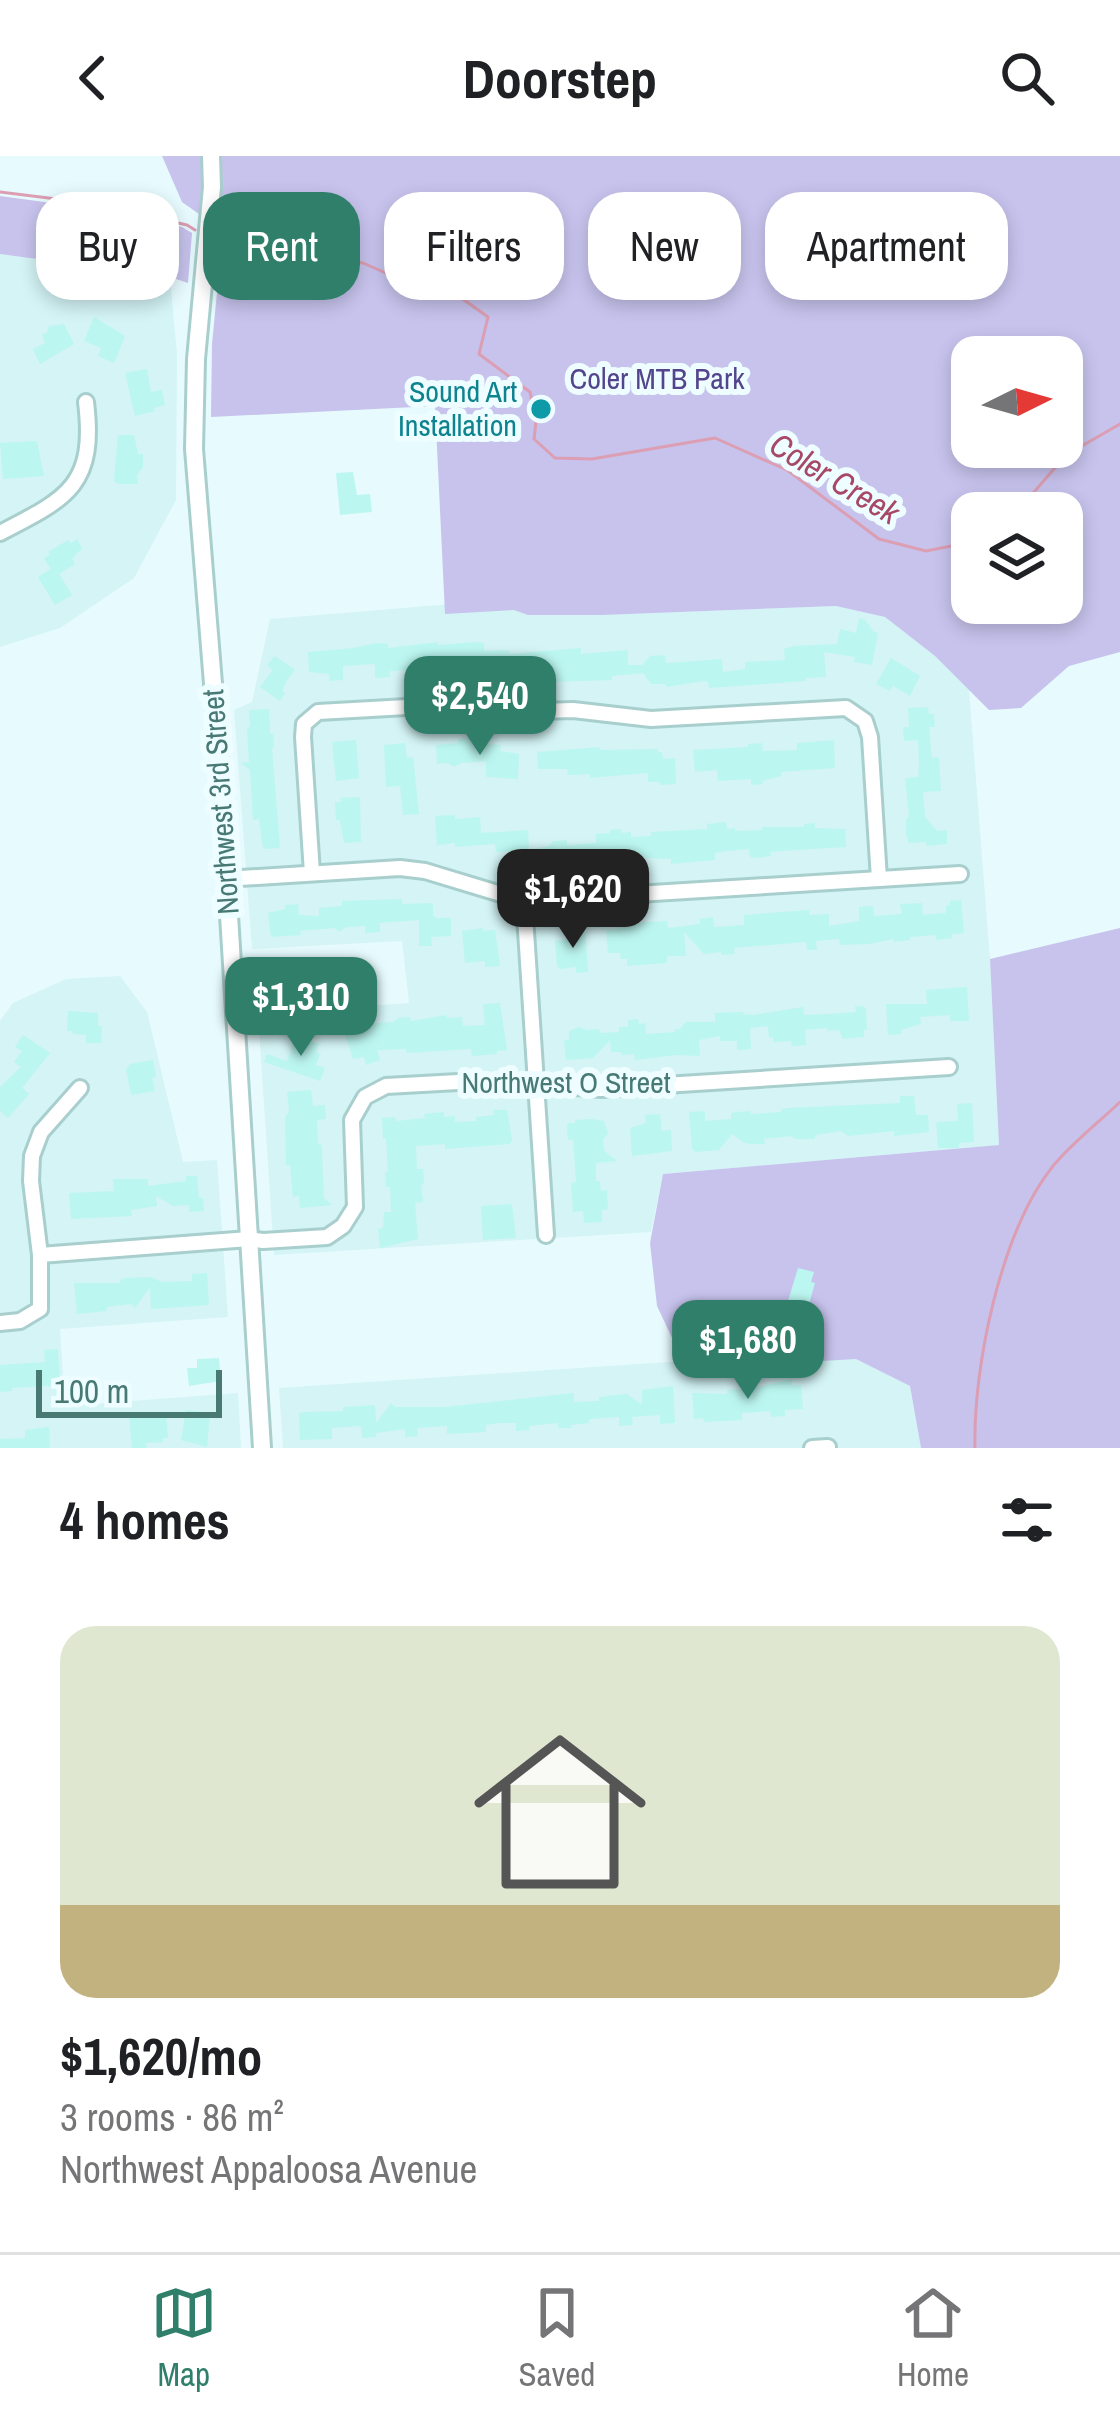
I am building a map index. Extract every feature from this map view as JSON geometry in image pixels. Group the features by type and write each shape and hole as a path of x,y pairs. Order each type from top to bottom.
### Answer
{"street":[{"name":"Northwest 3rd Street","path":"211,156 194,449 220,770 262,1448"},
{"path":"0,533 65,494 83,470 88,447 86,402"},
{"path":"312,873 304,724 318,712 442,705 504,712 573,710 651,719 846,708 865,721 870,736 879,879"},
{"path":"225,879 400,868 524,901 960,874"},
{"path":"524,901 546,1235"},
{"name":"Northwest O Street","path":"40,1255 327,1237 344,1226 356,1207 352,1120 365,1097 386,1086 513,1082 601,1089 950,1067"},
{"path":"0,1323 20,1322 40,1309 32,1156 40,1132 80,1088"},
{"path":"812,1448 828,1447"}],"shaded area":[{"path":"0,254 36,259 36,300 172,300 177,355 176,500 134,578 60,628 0,647"},
{"path":"488,601 603,615 836,606 885,617 969,690 999,1145 663,1174 651,1232 274,1255 258,1014 409,1003 402,941 252,949 234,710 252,702 270,619"},
{"path":"120,976 147,1012 183,1162 217,1160 228,1317 60,1329 65,1406 238,1393 241,1448 0,1448 0,1021 13,1003 66,979"},
{"path":"855,1358 910,1386 921,1448 283,1448 279,1388 683,1361 721,1367"}],"green space":[{"name":"Coler MTB Park","path":"162,156 1120,156 1120,652 1069,666 1021,708 989,710 935,656 885,617 836,606 603,615 528,615 514,610 445,614 435,406 211,417 216,300 360,300 360,192 203,192 203,217 182,202"},
{"path":"0,196 36,201 36,259 0,254"},
{"path":"179,226 192,233 188,283 179,280"},
{"path":"1120,928 1120,1448 921,1448 910,1386 856,1359 721,1367 683,1361 657,1306 650,1243 663,1174 999,1145 990,959"}],"building":[{"path":"94,317 125,336 114,363 98,356 101,348 84,341"},
{"path":"64,324 74,344 40,364 33,349 45,343 42,335 49,326"},
{"path":"147,369 151,392 162,390 165,405 135,416 125,373"},
{"path":"118,435 134,435 138,454 143,454 138,484 114,481"},
{"path":"37,441 44,476 3,479 0,443"},
{"path":"353,472 357,495 370,494 372,512 340,515 336,473"},
{"path":"77,539 82,548 72,559 75,564 59,574 72,595 55,605 38,577 51,569 44,558 68,540"},
{"path":"859,618 878,633 872,665 824,652 826,677 806,681 709,688 704,681 666,687 651,684 643,673 612,676 612,680 553,682 547,681 546,674 499,681 498,666 462,669 463,675 426,675 426,669 390,671 390,677 375,678 375,664 343,666 343,680 330,681 329,674 309,672 308,652 377,643 388,644 388,648 475,642 484,643 484,651 509,650 509,654 628,650 628,665 642,665 650,656 665,655 666,663 722,659 723,672 745,669 745,662 785,660 784,649 794,646 837,644 840,629 856,633"},
{"path":"275,656 295,670 280,701 260,687 273,670 267,665"},
{"path":"891,658 920,676 910,696 893,686 890,691 876,684"},
{"path":"928,707 929,714 934,714 935,727 929,727 932,758 939,757 941,791 923,792 925,817 937,831 947,830 947,844 927,846 926,842 909,843 906,834 905,778 918,777 919,766 918,740 904,741 903,727 909,727 908,708"},
{"path":"269,709 280,848 263,849 259,819 253,820 250,770 241,763 249,762 249,710"},
{"path":"472,738 473,743 501,745 500,751 519,754 518,779 486,777 486,761 453,767 437,764 436,745"},
{"path":"356,740 359,778 336,781 332,742"},
{"path":"834,740 835,768 781,772 763,784 751,785 751,779 718,781 717,770 695,772 693,750 762,743 763,751 797,750 797,743"},
{"path":"405,743 407,758 413,757 419,814 403,815 400,786 386,787 384,745"},
{"path":"658,749 663,759 675,758 676,784 648,782 648,773 590,778 590,774 568,775 567,769 538,769 537,752"},
{"path":"360,797 361,842 344,843 335,802"},
{"path":"455,815 455,819 480,817 481,833 528,830 529,850 553,841 596,843 596,834 610,830 631,832 631,837 651,836 651,832 707,829 707,824 726,822 727,829 735,831 815,823 815,828 845,829 846,847 770,852 771,856 757,858 750,857 749,849 715,853 715,860 671,864 671,859 647,858 611,861 611,867 548,869 548,864 515,866 514,852 496,852 495,844 437,845 435,816"},
{"path":"402,899 402,904 433,903 436,918 451,918 451,936 431,937 432,946 419,946 419,920 380,923 380,932 365,933 365,926 271,937 268,913 285,909 285,905 298,904 299,915 319,916 319,908 342,906 342,901"},
{"path":"961,900 964,933 952,934 952,938 936,940 936,935 840,945 839,939 816,941 817,950 807,950 806,942 734,948 735,954 721,955 704,954 684,932 686,956 667,956 667,963 627,966 620,953 608,953 606,930 619,929 618,924 667,921 668,928 700,924 700,919 713,917 714,927 744,925 744,915 809,910 809,915 829,914 829,926 859,921 859,907 873,906 874,916 902,914 900,904 922,903 923,915 946,913 950,901"},
{"path":"585,927 588,972 576,973 576,967 560,969 555,941 571,939 570,928"},
{"path":"495,930 500,966 485,967 485,961 465,963 462,931"},
{"path":"967,987 969,1021 950,1021 950,1015 920,1017 921,1024 888,1035 886,1004 927,1004 926,990"},
{"path":"500,1003 507,1050 497,1054 472,1056 471,1049 377,1050 380,1060 366,1065 364,1057 353,1059 342,1026 352,1023 358,1028 398,1018 410,1017 411,1021 447,1015 462,1017 463,1026 485,1025 483,1004"},
{"path":"855,1006 866,1009 864,1037 843,1039 839,1030 827,1028 805,1030 806,1045 792,1046 791,1041 773,1042 768,1026 750,1028 751,1049 737,1050 737,1041 720,1041 720,1036 699,1040 700,1056 635,1060 634,1054 611,1052 610,1040 593,1058 566,1060 564,1040 579,1027 619,1032 619,1027 628,1027 628,1020 638,1019 639,1024 645,1023 646,1034 675,1032 686,1022 715,1022 715,1013 753,1015 803,1007 804,1015 828,1014 856,1012"},
{"path":"68,1011 98,1013 101,1043 86,1043 86,1035 67,1031"},
{"path":"23,1035 50,1053 22,1088 29,1094 8,1118 0,1111 0,1087 21,1067 14,1062 22,1051 15,1047"},
{"path":"296,1036 319,1044 316,1065 325,1068 320,1081 264,1062 267,1054 287,1061 293,1044 290,1039"},
{"path":"153,1060 155,1091 131,1095 126,1069"},
{"path":"311,1090 313,1106 325,1105 326,1119 317,1120 318,1144 324,1198 332,1205 300,1208 299,1196 293,1197 290,1165 286,1165 287,1092"},
{"path":"900,1096 914,1096 916,1115 928,1115 929,1132 848,1136 841,1131 814,1139 764,1139 765,1144 745,1143 732,1134 719,1150 692,1149 689,1112 705,1111 705,1121 731,1119 731,1113 737,1112 900,1103"},
{"path":"972,1103 974,1142 938,1148 936,1122 958,1121 957,1104"},
{"path":"493,1110 507,1110 510,1144 445,1149 445,1144 416,1146 417,1169 423,1169 424,1184 423,1202 415,1203 418,1239 380,1248 378,1229 383,1228 384,1212 391,1212 382,1118 395,1117 396,1121 444,1112 444,1117 455,1116 455,1122 477,1121 476,1117 494,1115"},
{"path":"660,1114 662,1131 671,1130 672,1151 632,1156 630,1128 646,1123 645,1115"},
{"path":"575,1120 604,1121 608,1134 603,1139 604,1151 617,1161 596,1163 596,1181 601,1191 607,1190 608,1209 602,1210 602,1222 584,1223 583,1211 573,1212 573,1139 568,1140 567,1129"},
{"path":"186,1176 197,1176 204,1211 189,1212 189,1205 173,1206 156,1196 157,1206 131,1210 132,1216 71,1219 69,1193 114,1191 113,1179 148,1179 148,1186 186,1181"},
{"path":"512,1204 516,1238 483,1240 481,1206"},
{"path":"798,1268 814,1272 808,1308 788,1301"},
{"path":"207,1273 209,1305 151,1309 150,1287 135,1308 131,1304 77,1314 74,1283 121,1283 126,1278 150,1277 162,1282 192,1281 192,1274"},
{"path":"58,1349 60,1385 0,1392 0,1365 45,1362 44,1350"},
{"path":"219,1358 221,1381 189,1386 187,1368 197,1368 197,1359"},
{"path":"792,1379 792,1385 801,1385 803,1409 771,1417 770,1411 742,1413 742,1420 694,1419 692,1393 727,1394 727,1390 741,1389 741,1384 751,1383 751,1389"},
{"path":"673,1386 675,1423 660,1424 660,1415 632,1417 633,1425 619,1426 619,1417 589,1419 571,1428 558,1428 558,1423 516,1431 516,1423 499,1423 486,1425 486,1432 447,1434 447,1426 417,1428 418,1436 405,1437 405,1429 362,1438 361,1426 332,1428 332,1439 300,1440 299,1413 305,1412 375,1405 376,1423 391,1403 395,1407 445,1407 574,1393 574,1402 627,1394 642,1405 642,1390"},
{"path":"186,1410 210,1413 207,1447 181,1440"},
{"path":"166,1412 168,1438 146,1443 147,1448 132,1448 129,1415"},
{"path":"49,1427 50,1448 0,1448 0,1439 25,1438 25,1430"}],"waterway":[{"path":"0,192 89,203 195,230"},
{"name":"Coler Creek","path":"360,262 413,285 453,292 488,317 479,354 530,392 534,439 555,458 592,459 715,438 787,470 879,539 926,551 951,546"},
{"name":"Coler Creek","path":"1034,492 1066,455 1120,424"},
{"path":"975,1448 985,1340 1019,1226 1053,1166 1120,1102"}],"place":[{"name":"Sound Art Installation","path":"541,409"}]}
